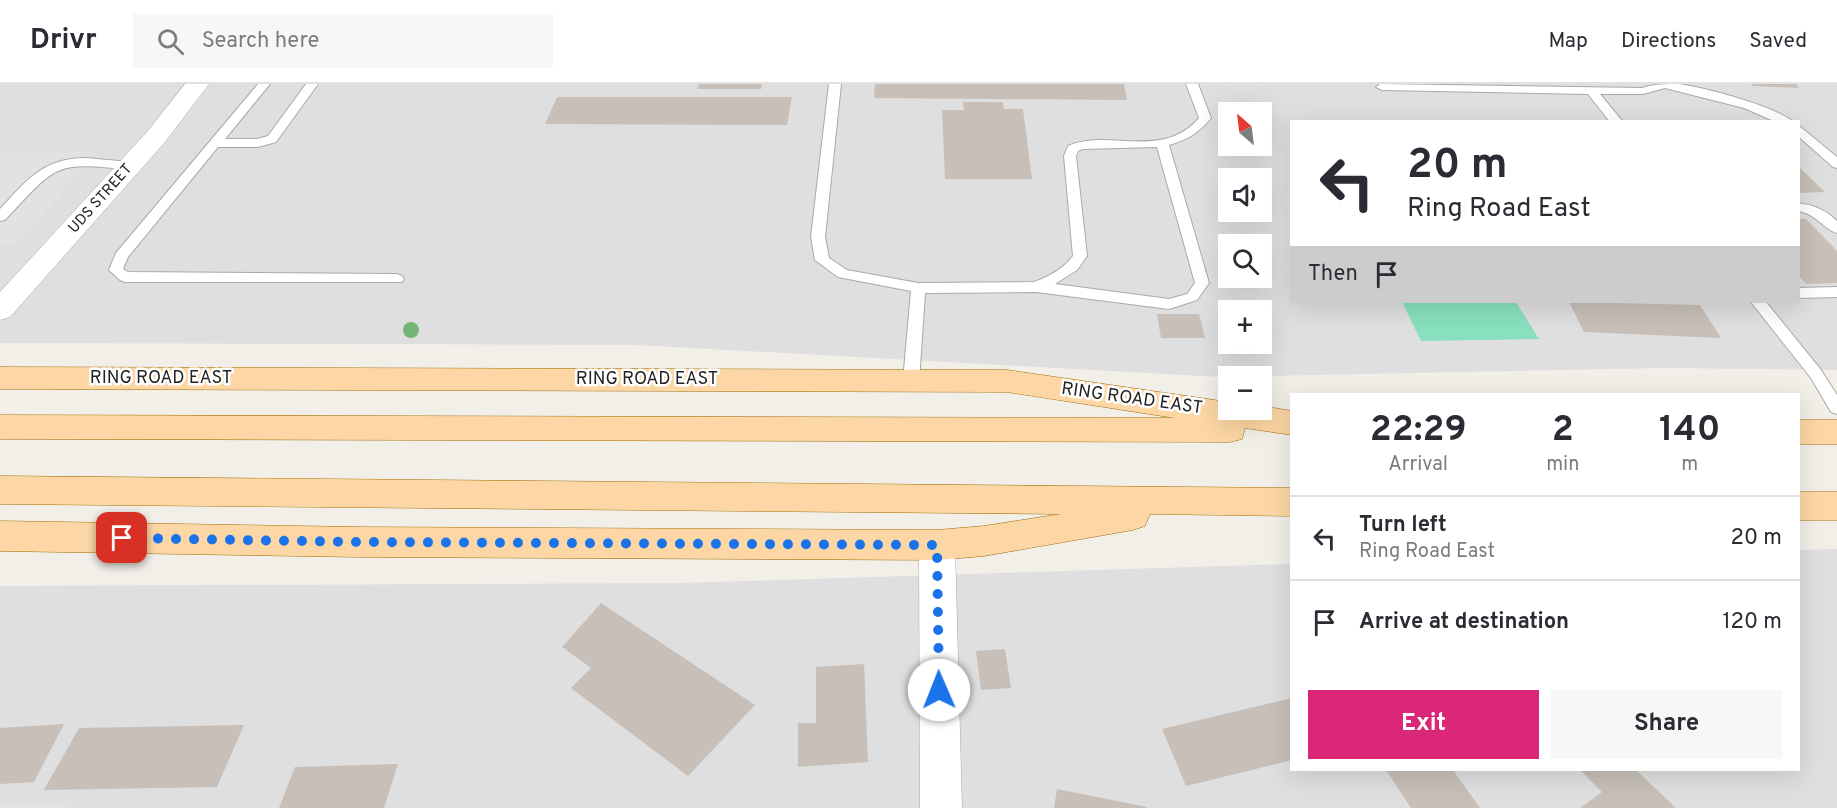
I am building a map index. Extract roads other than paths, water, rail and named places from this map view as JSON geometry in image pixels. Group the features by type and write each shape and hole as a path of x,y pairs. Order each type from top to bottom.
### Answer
{"main road":[{"name":"RING ROAD EAST","path":"0,378 1007,381 1290,423"},
{"name":"RING ROAD EAST","path":"0,427 1290,430"},
{"path":"1800,432 1837,432"},
{"path":"0,490 1290,502"},
{"path":"0,537 358,542 937,545 984,541 1218,501"},
{"path":"1800,506 1837,506"}],"street":[{"name":"UDS STREET","path":"0,310 156,137 197,84"},
{"path":"937,545 941,808"}],"lane":[{"path":"264,84 121,256 116,270 125,278 397,279"},
{"path":"215,143 258,143 272,139 312,84"},
{"path":"835,84 818,237 822,260 843,274 918,288 1036,287 1169,304 1192,297 1203,283 1162,144"},
{"path":"1036,287 1058,278 1072,267 1080,256 1070,156 1072,149 1081,145 1162,144 1185,136 1199,128 1205,118 1192,84"},
{"path":"1382,87 1643,91 1664,84 1748,105 1783,120"},
{"path":"1592,91 1615,120"},
{"path":"1800,131 1837,164"},
{"path":"0,217 44,172 60,164 77,162 130,166"},
{"path":"1800,207 1812,209 1824,215 1837,229"},
{"path":"911,381 918,288"},
{"path":"1800,293 1837,292"},
{"path":"1759,303 1816,374 1837,408"}]}
